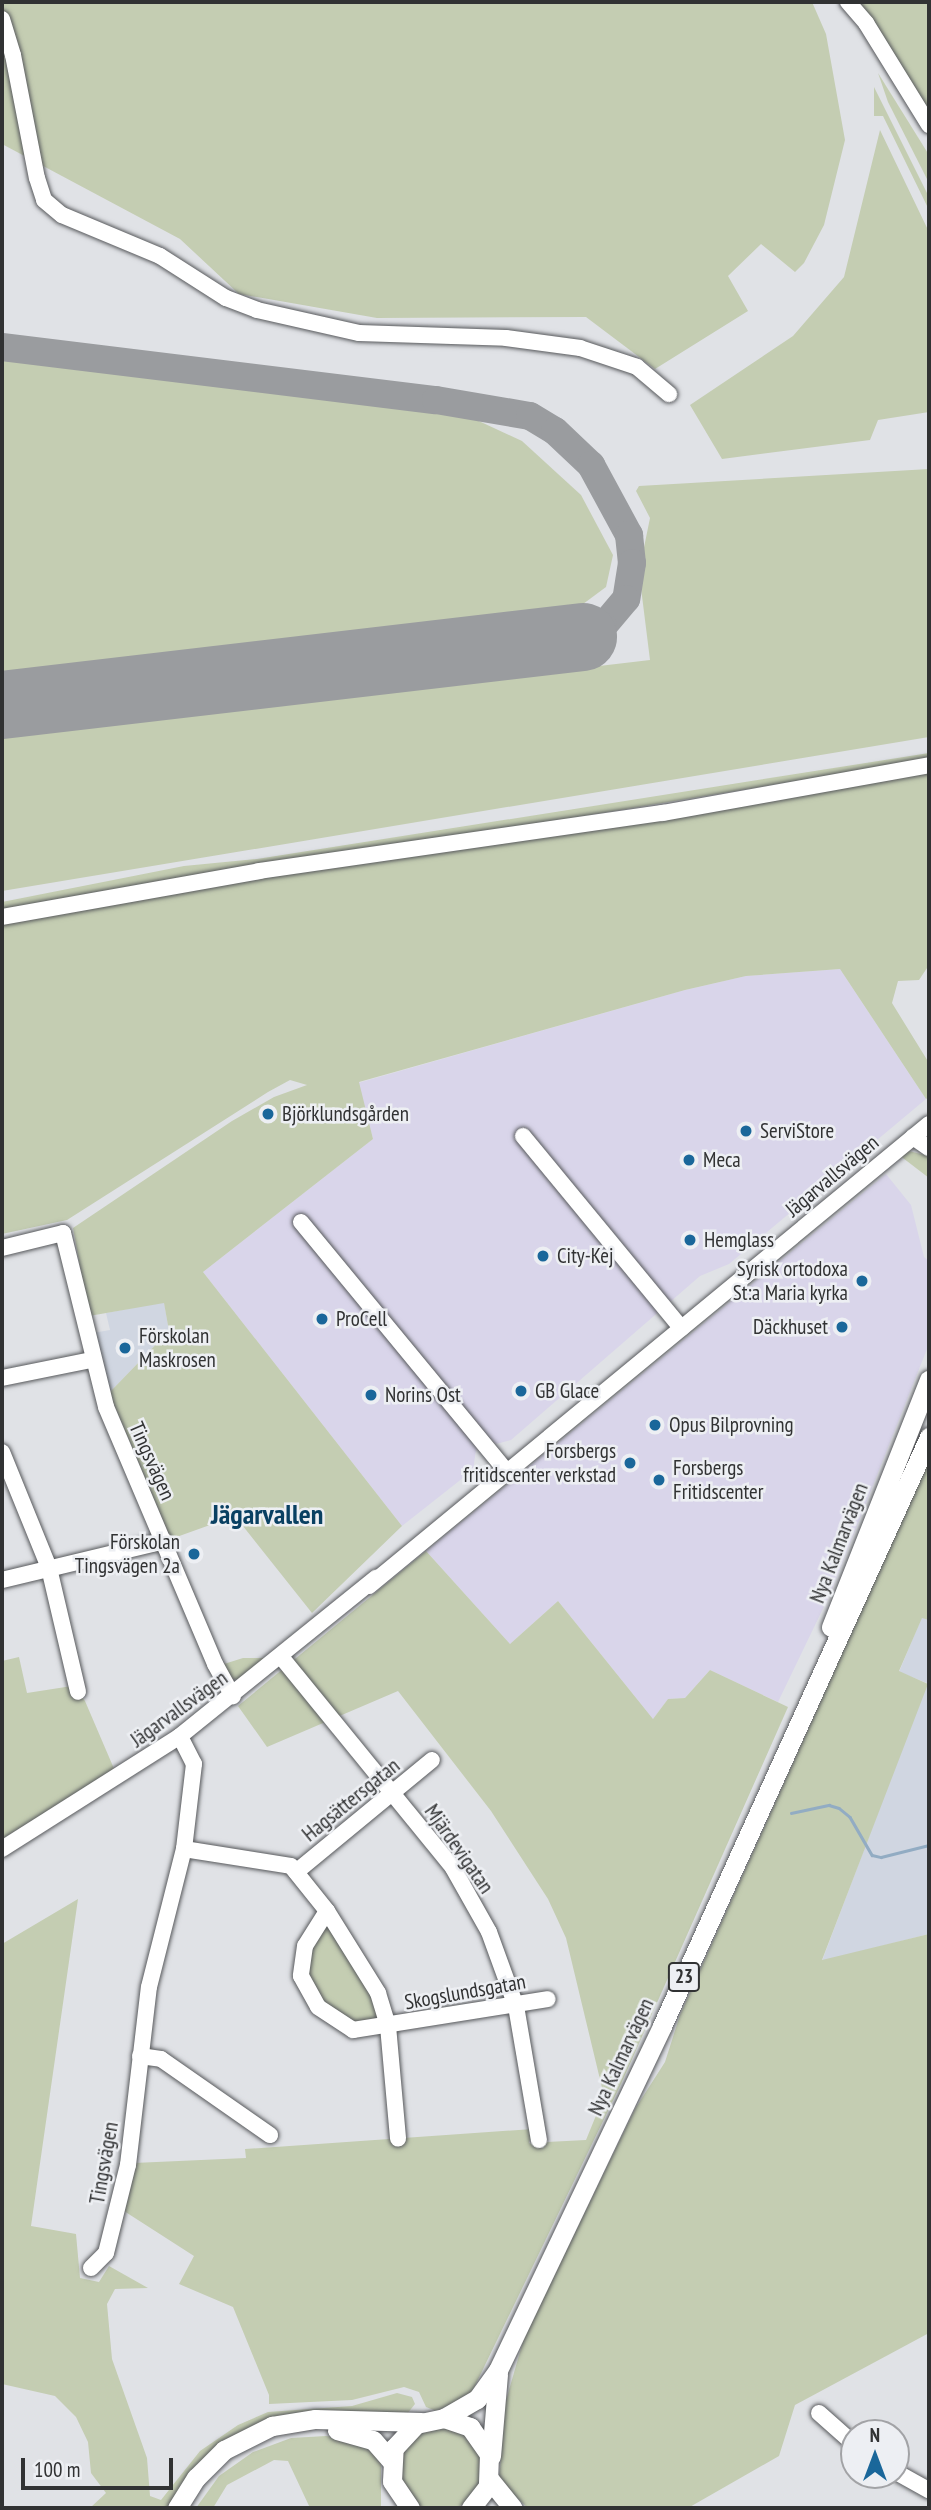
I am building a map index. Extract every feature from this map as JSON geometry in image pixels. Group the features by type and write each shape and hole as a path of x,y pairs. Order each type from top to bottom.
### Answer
{"main road":[{"name":"Nya Kalmarvägen","path":"796,1723 850,1573 929,1380"},
{"name":"Nya Kalmarvägen","path":"444,2418 477,2399 498,2370 662,2026 796,1723 929,1437"},
{"name":"Nya Kalmarvägen","path":"490,2471 498,2370"},
{"name":"23","path":"421,2421 444,2418"},
{"path":"444,2418 475,2431 490,2471 513,2508"},
{"path":"177,2508 196,2478 224,2450 272,2426 315,2419 421,2421"},
{"path":"390,2508 391,2461 401,2437 421,2421"},
{"path":"188,2508 205,2483 229,2460 261,2440 284,2433 325,2429 364,2436 391,2461"},
{"name":"23","path":"471,2508 490,2471"},
{"path":"392,2481 410,2508"}],"street":[{"path":"848,2 887,55 929,125"},
{"path":"2,19 13,55 37,178 44,200 62,215 160,256 226,298 257,310 359,333 506,338 580,348 637,366 668,394"},
{"path":"2,917 259,872 663,813 929,765"},
{"name":"Jägarvallsvägen","path":"2,1849 180,1737 282,1658 369,1586 391,1563 414,1549 929,1124"},
{"path":"523,1136 681,1328"},
{"path":"913,1137 929,1148"},
{"path":"301,1222 507,1472"},
{"name":"Tingsvägen","path":"2,1248 63,1233 91,1360 106,1407 215,1664 233,1696"},
{"path":"2,1378 91,1360"},
{"path":"2,1452 50,1568 78,1692"},
{"path":"2,1580 164,1541"},
{"name":"Mjärdevigatan","path":"282,1658 456,1873 489,1932 516,2006 539,2140"},
{"name":"Tingsvägen","path":"91,2268 106,2253 122,2190 149,1987 184,1849 194,1764 180,1737"},
{"name":"Hagsättersgatan","path":"296,1872 432,1760"},
{"path":"184,1849 291,1866 327,1912 372,1976 388,2026 398,2139"},
{"name":"Skogslundsgatan","path":"327,1912 305,1946 301,1976 318,2007 353,2030 548,1999"},
{"path":"140,2056 160,2059 270,2135"},
{"path":"819,2413 840,2432"},
{"path":"910,2480 929,2490"}],"shaded area":[{"path":"840,969 926,1099 729,1264 700,1276 511,1440 496,1444 491,1439 476,1450 473,1470 402,1526 203,1272 373,1139 358,1083 685,990 746,976"},
{"path":"886,1174 911,1205 924,1257 929,1261 929,1344 830,1594 778,1702 710,1670 685,1698 668,1699 653,1719 558,1601 510,1644 426,1551"},
{"name":"Förskolan Maskrosen","path":"164,1302 169,1331 109,1393 93,1333 110,1330 106,1313"},
{"path":"922,1617 929,1620 929,1934 822,1961 927,1683 899,1672"}],"green space":[{"path":"2,2 812,2 826,34 845,140 824,225 804,263 795,272 761,244 728,276 748,311 655,369 586,317 377,318 239,294 180,239 2,144"},
{"path":"856,2 929,2 929,115"},
{"path":"878,73 929,155 929,183 888,102"},
{"path":"874,87 929,197 929,210 883,116 874,116"},
{"path":"880,130 929,232 929,412 878,420 870,440 722,459 690,405 793,336 844,277"},
{"path":"2,356 468,416 522,441 581,495 613,555 606,587 579,607 2,675"},
{"path":"929,469 929,737 2,891 2,737 650,660 639,572 650,518 636,491 639,486"},
{"path":"929,753 929,759 2,912 2,902 184,866 257,859"},
{"path":"929,771 929,965 919,980 898,981 892,1003 929,1063 929,1097 926,1099 840,969 746,976 685,990 359,1082 373,1139 203,1272 402,1526 312,1613 235,1516 171,1539 109,1393 169,1331 164,1303 89,1316 73,1228 232,1121 274,1097 307,1085 290,1080 268,1092 67,1220 2,1234 2,922 255,877"},
{"path":"909,1151 929,1156 929,1178 899,1155"},
{"path":"929,1460 929,1620 922,1618 899,1671 928,1684 822,1960 929,1934 929,2333 795,2405 779,2456 688,2508 528,2508 499,2482 505,2404 524,2338 635,2109 665,2062 680,2015"},
{"path":"426,1551 510,1644 558,1601 653,1719 668,1699 685,1698 710,1670 788,1707 621,2084 470,2396 436,2411 426,2407 419,2392 404,2387 352,2400 269,2404 269,2395 233,2307 179,2284 194,2256 124,2211 134,2163 246,2158 245,2149 533,2129 529,2143 543,2148 547,2142 586,2140 604,2096 566,1938 548,1899 491,1811 398,1691 267,1747 238,1706"},
{"path":"19,1657 27,1693 72,1686 85,1701 115,1771 2,1839 2,1661"},
{"path":"243,1658 265,1658 241,1680 229,1678 224,1664"},
{"path":"78,1899 31,2226 76,2234 80,2278 99,2282 109,2266 148,2288 115,2289 107,2304 112,2359 147,2458 150,2496 161,2500 200,2451 238,2425 268,2412 352,2406 397,2393 412,2397 415,2404 407,2414 272,2419 169,2508 90,2508 106,2493 91,2473 88,2442 76,2417 55,2396 2,2384 2,1944"},
{"path":"323,1919 367,1975 379,2020 360,2026 325,2007 304,1971"},
{"path":"440,2427 456,2430 475,2446 482,2469 479,2485 463,2504 440,2511 424,2508 405,2492 398,2469 401,2453 417,2434"},
{"path":"326,2436 359,2440 381,2461 381,2508 310,2508 288,2461 274,2460 227,2485 213,2508 196,2508 219,2476 253,2452 291,2438"}],"waterway":[{"path":"791,1813 829,1805 839,1808 850,1817 872,1855 881,1857 929,1845"}],"taxiway":[{"path":"2,347 436,400 530,416 555,431 591,465 629,535 632,563 626,599 603,626 583,637"}],"runway":[{"path":"2,705 583,637"}],"place":[{"name":"Björklundsgården","path":"268,1114"},
{"name":"ServiStore","path":"746,1131"},
{"name":"Meca","path":"689,1160"},
{"name":"Hemglass","path":"690,1240"},
{"name":"City-Kej","path":"543,1256"},
{"name":"Syrisk ortodoxa St:a Maria kyrka","path":"862,1281"},
{"name":"ProCell","path":"322,1319"},
{"name":"Däckhuset","path":"842,1327"},
{"name":"Förskolan Maskrosen","path":"125,1348"},
{"name":"GB Glace","path":"521,1391"},
{"name":"Norins Ost","path":"371,1395"},
{"name":"Opus Bilprovning","path":"655,1425"},
{"name":"Forsbergs fritidscenter verkstad","path":"630,1463"},
{"name":"Forsbergs Fritidscenter","path":"659,1480"},
{"name":"Förskolan Tingsvägen 2a","path":"194,1554"}],"district":[{"name":"Jägarvallen","path":"267,1514"}]}
